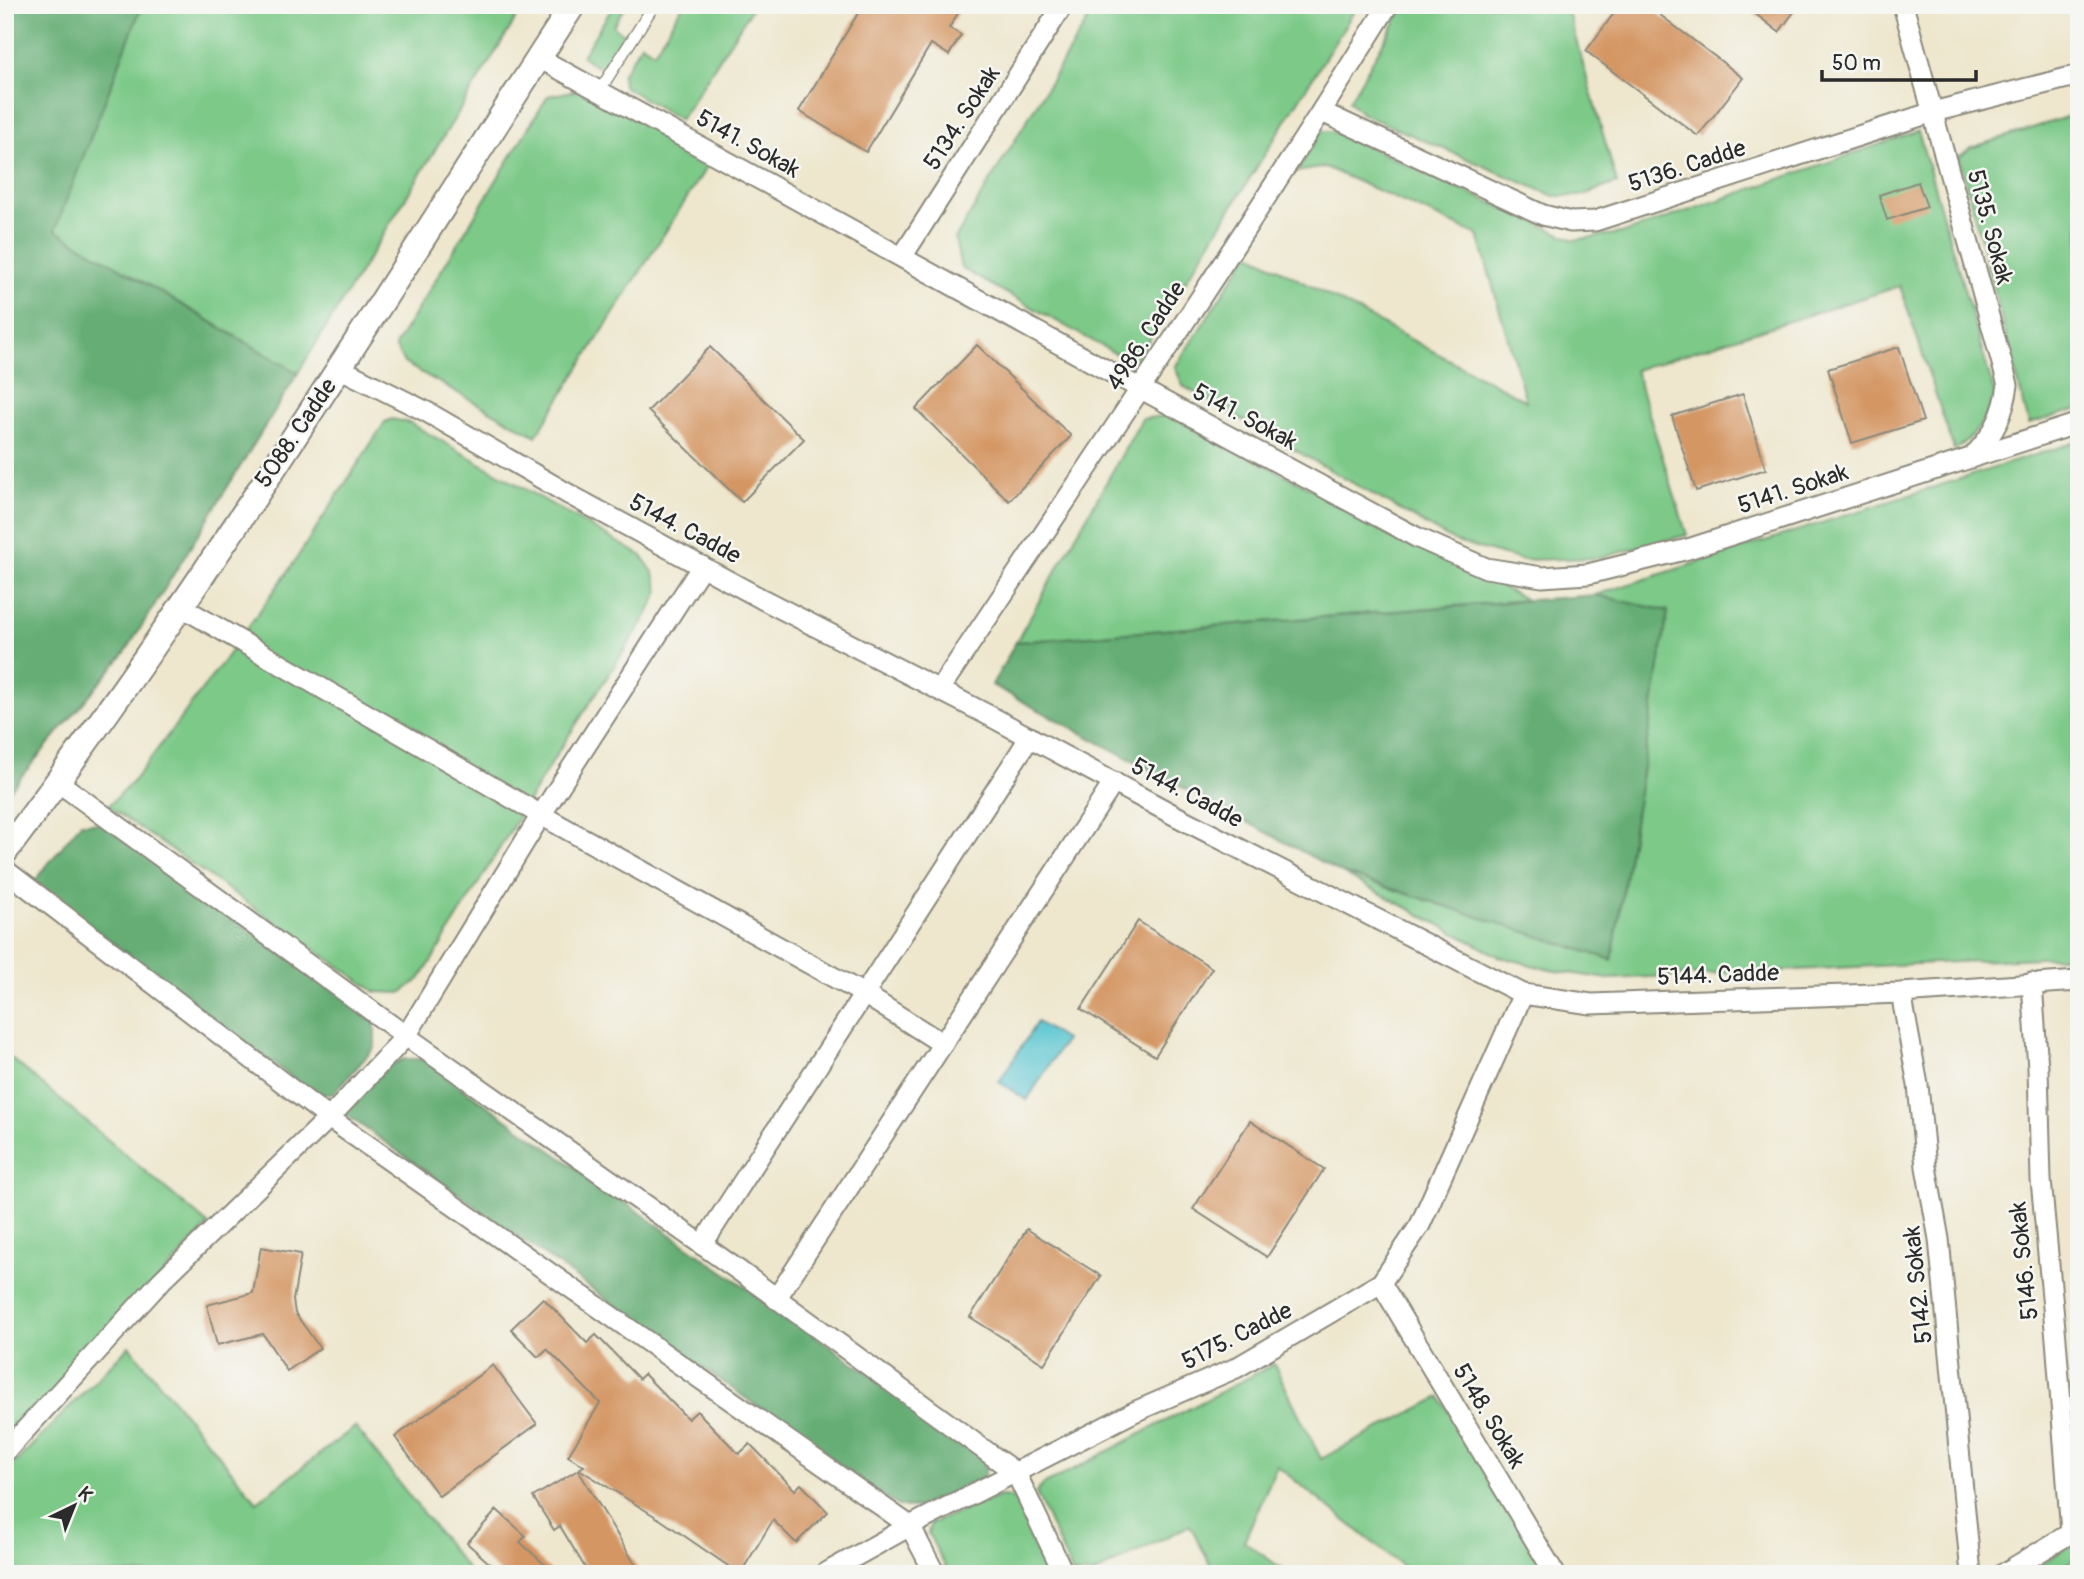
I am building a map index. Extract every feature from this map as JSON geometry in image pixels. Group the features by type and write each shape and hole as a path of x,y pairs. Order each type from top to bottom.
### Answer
{"street":[{"name":"5088. Cadde","path":"5,852 58,782 180,607 339,368 573,5"},
{"name":"5134. Sokak","path":"902,257 1063,5"},
{"name":"4986. Cadde","path":"939,690 1141,389 1322,112 1388,5"},
{"name":"5135. Sokak","path":"1903,5 2008,385 2006,405 2000,420 1989,439 1974,455"},
{"name":"5141. Sokak","path":"539,58 1141,389 1416,537 1486,568 1542,577 1588,575 1688,549 1974,455"},
{"name":"5136. Cadde","path":"1322,112 1544,215 1572,222 1595,221 1933,112 2079,75"},
{"name":"5144. Cadde","path":"339,368 427,412 570,495 702,566 1523,993 1591,1004 1900,993 2079,981"},
{"path":"1974,455 2079,423"},
{"path":"5,1452 162,1280 329,1118 406,1036 541,815 702,566"},
{"path":"180,607 541,815 864,994 943,1044"},
{"path":"702,1245 1030,737"},
{"path":"58,782 406,1036 1016,1472 1064,1574"},
{"path":"776,1299 1114,782"},
{"path":"5,870 329,1118 911,1527 935,1574"},
{"name":"5146. Sokak","path":"2032,983 2038,1068 2040,1180 2075,1531"},
{"name":"5175. Cadde","path":"824,1574 1135,1412 1236,1368 1381,1283 1420,1225 1523,993"},
{"name":"5142. Sokak","path":"1900,993 1918,1085 1926,1167 1939,1239 1971,1574"},
{"name":"5148. Sokak","path":"1381,1283 1555,1574"},
{"path":"2003,1574 2075,1531"}],"lane":[{"path":"600,90 654,5"}],"green space":[{"path":"5,5 142,5 55,230 298,373 125,653 5,796"},
{"path":"142,5 499,5 517,17 298,373 54,230"},
{"path":"614,5 626,5 613,26 624,34 603,65 597,67 582,56"},
{"path":"683,5 754,5 680,120 623,86 622,75 641,44 654,52"},
{"path":"1097,5 1358,5 1134,364 961,268 955,239"},
{"path":"1405,5 1566,5 1617,183 1580,196 1554,196 1362,114 1349,101"},
{"path":"583,89 711,160 536,436 404,363 395,346 548,96"},
{"path":"2079,113 2079,409 2029,424 1959,157 1971,148"},
{"path":"1321,131 1333,131 1574,240 1627,232 1918,131 1995,395 1984,420 1962,445 1954,450 1900,286 1635,370 1687,535 1599,558 1522,560 1456,542 1183,386 1175,367 1249,253 1526,401 1478,235 1325,167 1297,172"},
{"path":"1169,415 1527,600 1016,642 1142,419"},
{"path":"392,419 410,423 642,556 654,574 659,591 647,616 558,752 421,978 401,993 376,992 108,806 135,779 225,659 289,570 385,422"},
{"path":"2079,441 2079,956 1608,979 1550,970 1498,956 1340,872 1612,960 1668,611 1595,595"},
{"path":"1595,595 1668,611 1612,960 1340,872 992,685 1016,642"},
{"path":"81,823 100,823 375,1020 375,1047 333,1094 315,1095 33,883"},
{"path":"5,1053 209,1225 5,1444"},
{"path":"404,1059 421,1059 975,1448 986,1467 984,1478 918,1507 898,1506 344,1113 388,1066"},
{"path":"129,1346 257,1502 355,1427 471,1574 5,1574 5,1473"},
{"path":"1274,1364 1321,1459 1440,1397 1549,1574 1412,1574 1277,1466 1244,1541 1289,1574 1215,1574 1190,1525 1094,1574 1073,1574 1036,1493 1043,1485"},
{"path":"1001,1496 1011,1497 1020,1504 1054,1574 949,1574 928,1533 931,1523"},
{"path":"2079,1540 2079,1556 2051,1574 2025,1574"}],"water":[{"path":"1037,1022 1065,1040 1027,1100 999,1082"}],"building":[{"path":"863,5 963,5 949,28 961,35 949,55 931,44 866,152 799,111"},
{"path":"1620,5 1647,5 1743,78 1698,136 1586,51"},
{"path":"1744,5 1799,5 1779,32"},
{"path":"1918,182 1927,207 1887,220 1879,195"},
{"path":"977,345 1071,436 1009,501 916,409"},
{"path":"710,347 804,439 742,502 648,411"},
{"path":"1899,347 1923,421 1852,443 1828,369"},
{"path":"1743,394 1766,469 1696,491 1672,416"},
{"path":"1138,921 1212,968 1155,1056 1081,1009"},
{"path":"1250,1121 1324,1169 1267,1257 1193,1209"},
{"path":"1027,1229 1101,1276 1044,1364 970,1317"},
{"path":"261,1247 301,1254 293,1300 295,1313 320,1348 287,1371 263,1334 217,1345 207,1305 253,1293"},
{"path":"543,1298 587,1343 596,1335 639,1379 644,1374 688,1419 697,1411 739,1454 750,1444 795,1490 801,1484 828,1512 796,1543 773,1520 740,1574 579,1469 584,1466 568,1456 600,1403 547,1349 538,1357 511,1329"},
{"path":"493,1365 537,1424 439,1496 395,1437"},
{"path":"578,1470 641,1574 589,1574 560,1526 554,1530 533,1497"},
{"path":"497,1510 526,1536 520,1542 555,1574 501,1574 467,1543"}]}
